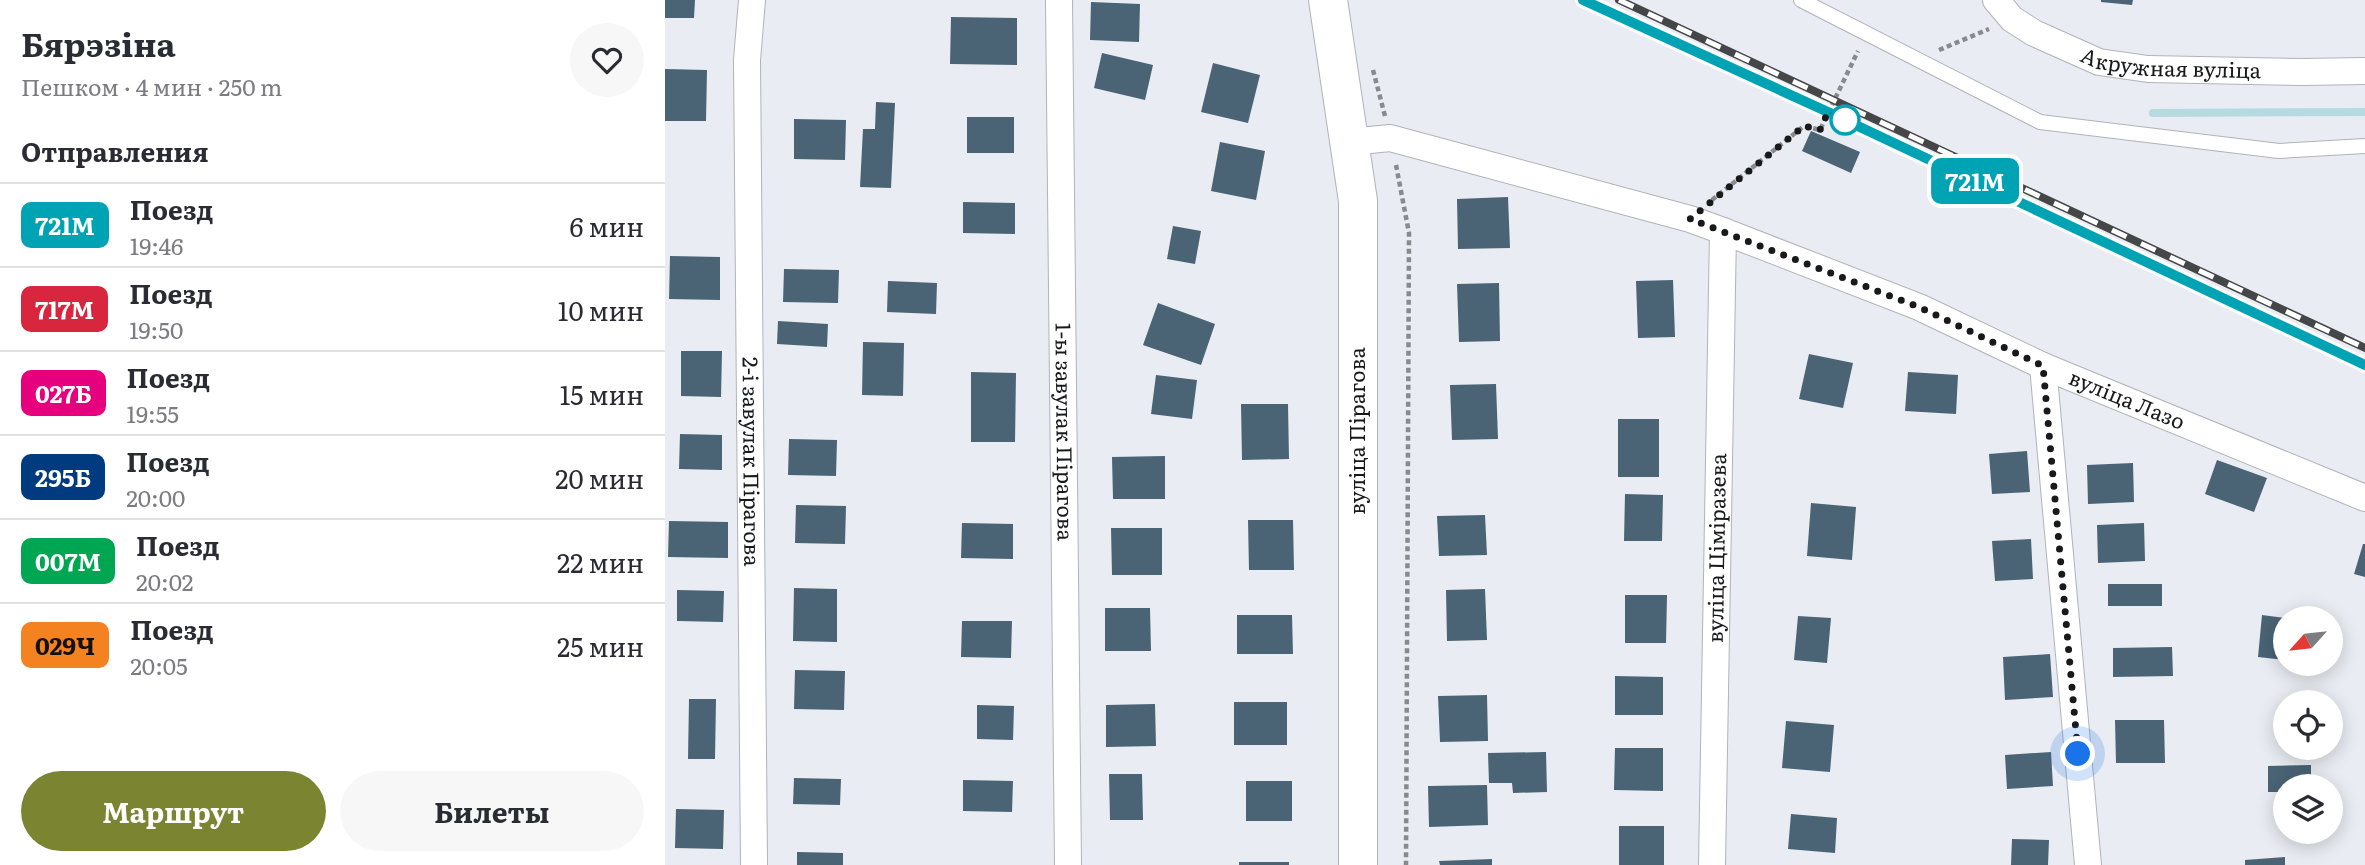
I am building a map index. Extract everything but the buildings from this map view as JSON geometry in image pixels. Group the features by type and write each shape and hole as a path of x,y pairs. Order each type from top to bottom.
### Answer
{"main road":[{"name":"вуліца Пірагова","path":"1328,0 1358,201 1358,865"}],"street":[{"name":"1-ы завулак Пірагова","path":"1059,0 1068,865"},
{"name":"2-і завулак Пірагова","path":"751,10 747,60 754,865"},
{"name":"Акружная вуліца","path":"2004,10 2034,33 2099,62 2148,69 2365,71"},
{"path":"1350,142 1390,138 1690,219 1919,307 2043,366"},
{"name":"вуліца Ціміразева","path":"1711,865 1723,231"},
{"name":"вуліца Лазо","path":"2088,865 2043,366 2365,498"}],"lane":[{"path":"1801,0 2040,122 2279,151 2365,146"}],"path":[{"path":"1916,59 2004,10"},
{"path":"1690,219 1804,126 1820,130 1867,34"},
{"path":"1372,65 1409,233 1406,865"}],"waterway":[{"path":"2153,113 2365,112"}],"railway":[{"path":"1583,0 2365,365"},
{"path":"1619,0 2365,348"}],"train":[{"name":"721М","path":"1583,0 1828,112 2365,365"}],"route":[{"path":"1845,120 1828,112 1820,130 1804,126 1690,219 1919,307 2043,366 2078,754"}]}
